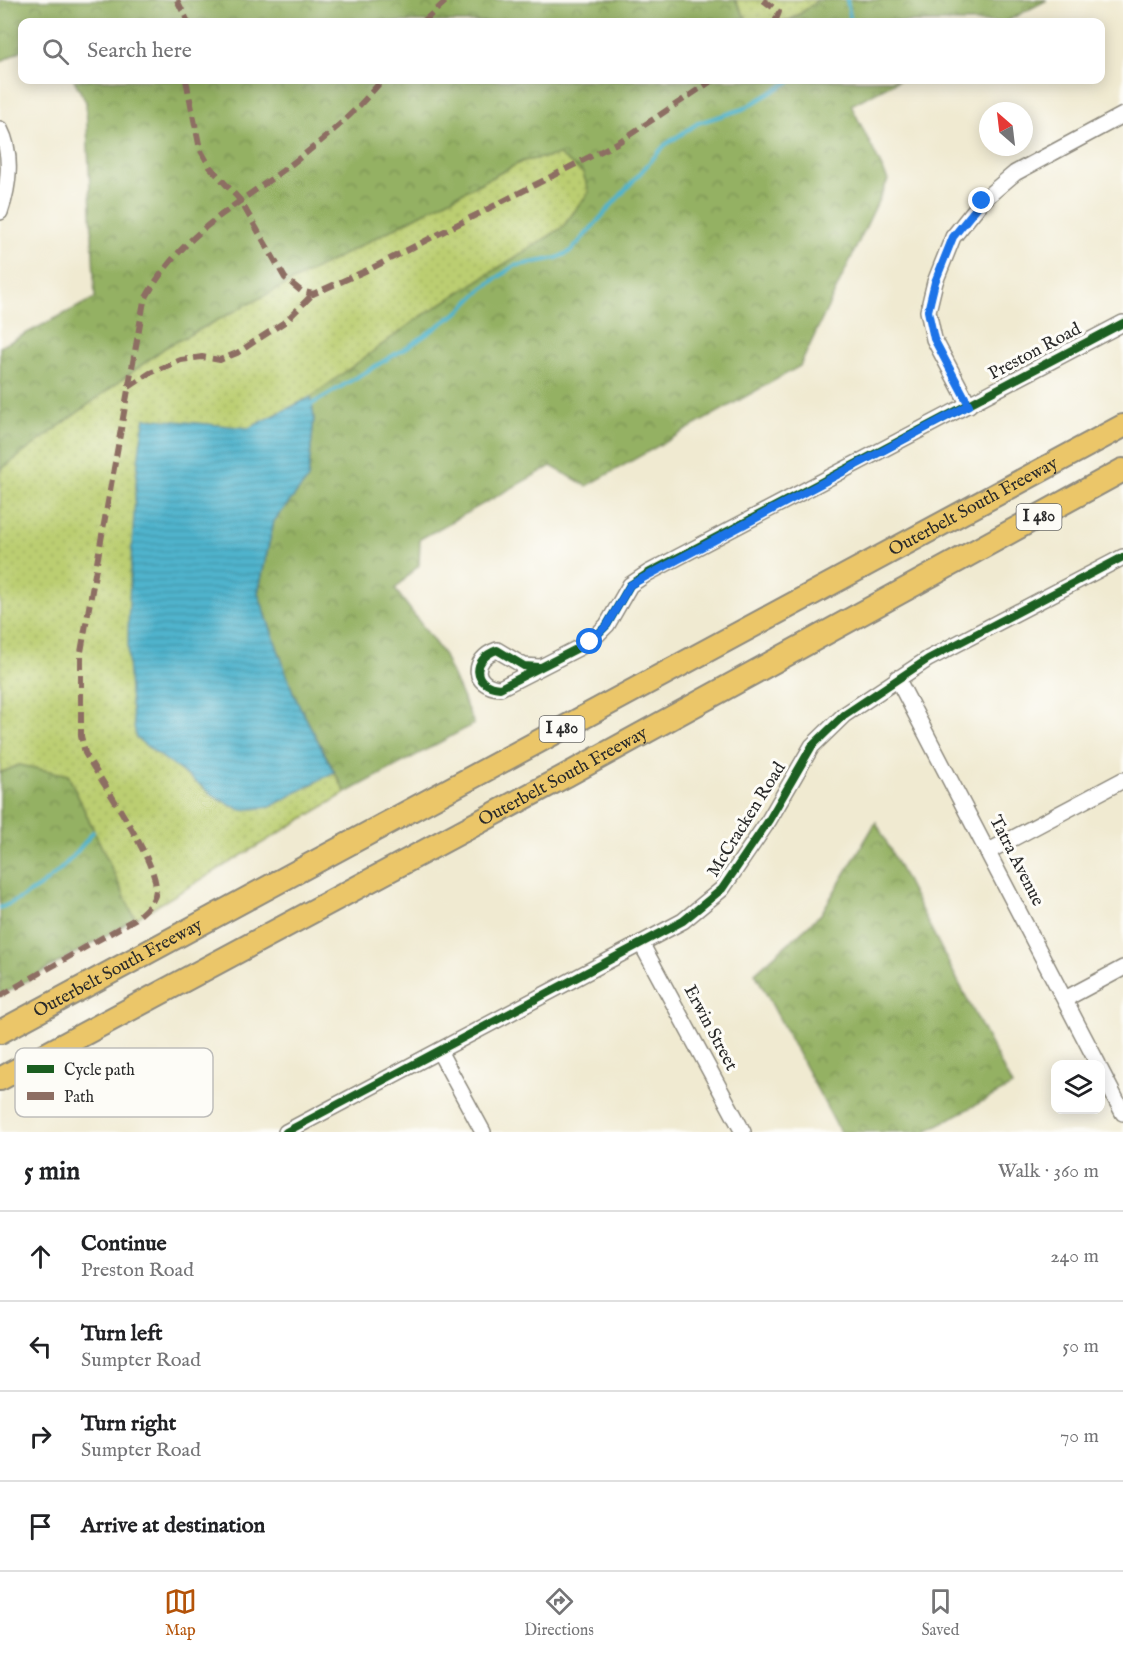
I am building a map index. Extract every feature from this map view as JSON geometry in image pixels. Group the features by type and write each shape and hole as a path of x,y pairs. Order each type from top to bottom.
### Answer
{"highway":[{"name":"Outerbelt South Freeway","path":"0,1032 1123,426"},
{"name":"Outerbelt South Freeway","path":"57,1048 955,564 1123,470"},
{"path":"955,564 1123,480"},
{"name":"Outerbelt South Freeway","path":"0,1079 15,1071"}],"street":[{"path":"969,405 934,339 928,311 935,282 953,237 982,201 1015,173 1123,115"},
{"path":"0,212 7,192 8,168 3,135"},
{"name":"Preston Road","path":"539,668 595,638 607,625 630,585 648,573 1123,323"},
{"name":"McCracken Road","path":"296,1130 683,921 723,889 769,820 812,746 844,715 897,678 1123,557"},
{"name":"Tatra Avenue","path":"897,678 989,851 1096,1060"},
{"path":"989,851 1123,780"},
{"name":"Erwin Street","path":"641,943 743,1132"},
{"path":"1065,999 1123,968"},
{"path":"439,1051 483,1132"},
{"path":"1105,1077 1123,1113"}],"green space":[{"path":"0,0 735,0 746,18 18,18 18,52 0,62"},
{"path":"735,0 818,0 792,18 746,18"},
{"path":"818,0 1047,0 1013,18 795,18"},
{"path":"76,84 891,84 851,105 888,180 800,366 587,486 551,466 420,539 419,565 395,589 443,654 474,724 346,793 294,695 258,593 274,521 308,479 314,418 311,397 417,319 562,228 589,192 583,173 559,155 523,161 166,347 0,470 0,347 95,298 86,102"},
{"path":"559,155 583,173 589,192 562,228 417,319 311,397 249,428 231,427 136,738 219,799 241,810 270,807 334,772 346,793 135,919 68,775 19,765 0,773 0,470 166,347 523,161"},
{"path":"19,765 68,775 135,919 0,996 0,773"},
{"path":"876,822 1012,1086 924,1132 840,1132 755,973 821,914"}],"water":[{"path":"311,397 314,418 308,479 274,521 258,593 294,695 334,772 270,807 241,810 219,799 136,738 128,666 128,618 135,498 142,434 145,418 249,428"}],"waterway":[{"path":"847,0 850,18"},
{"path":"307,407 414,343 461,310 483,288 514,266 557,258 571,251 665,145 698,123 743,109 785,84"},
{"path":"0,908 41,886 73,857 93,832"}],"marked path":[{"path":"177,0 186,18"},
{"path":"427,18 447,0"},
{"path":"763,0 779,12 777,18"},
{"path":"187,84 200,149 210,167 240,200 285,278 301,291 313,294 372,268 617,143 707,84"},
{"path":"0,996 135,919 149,906 155,894 154,876 148,860 85,753 81,736 81,652 144,301 167,266 193,238 223,213 324,139 378,84"},
{"path":"129,387 150,373 181,360 202,357 220,360 237,353 286,321 313,294"}],"cycle path":[{"path":"539,667 524,666 497,650 483,659 478,672 484,682 500,688 590,642 607,625 630,585 648,573 1123,323"},
{"path":"286,1132 683,921 722,889 769,820 812,746 844,715 928,659 1123,557"}],"route":[{"path":"590,642 607,625 621,595 630,585 648,573 969,405 934,339 928,311 935,282 953,237 982,201"}]}
